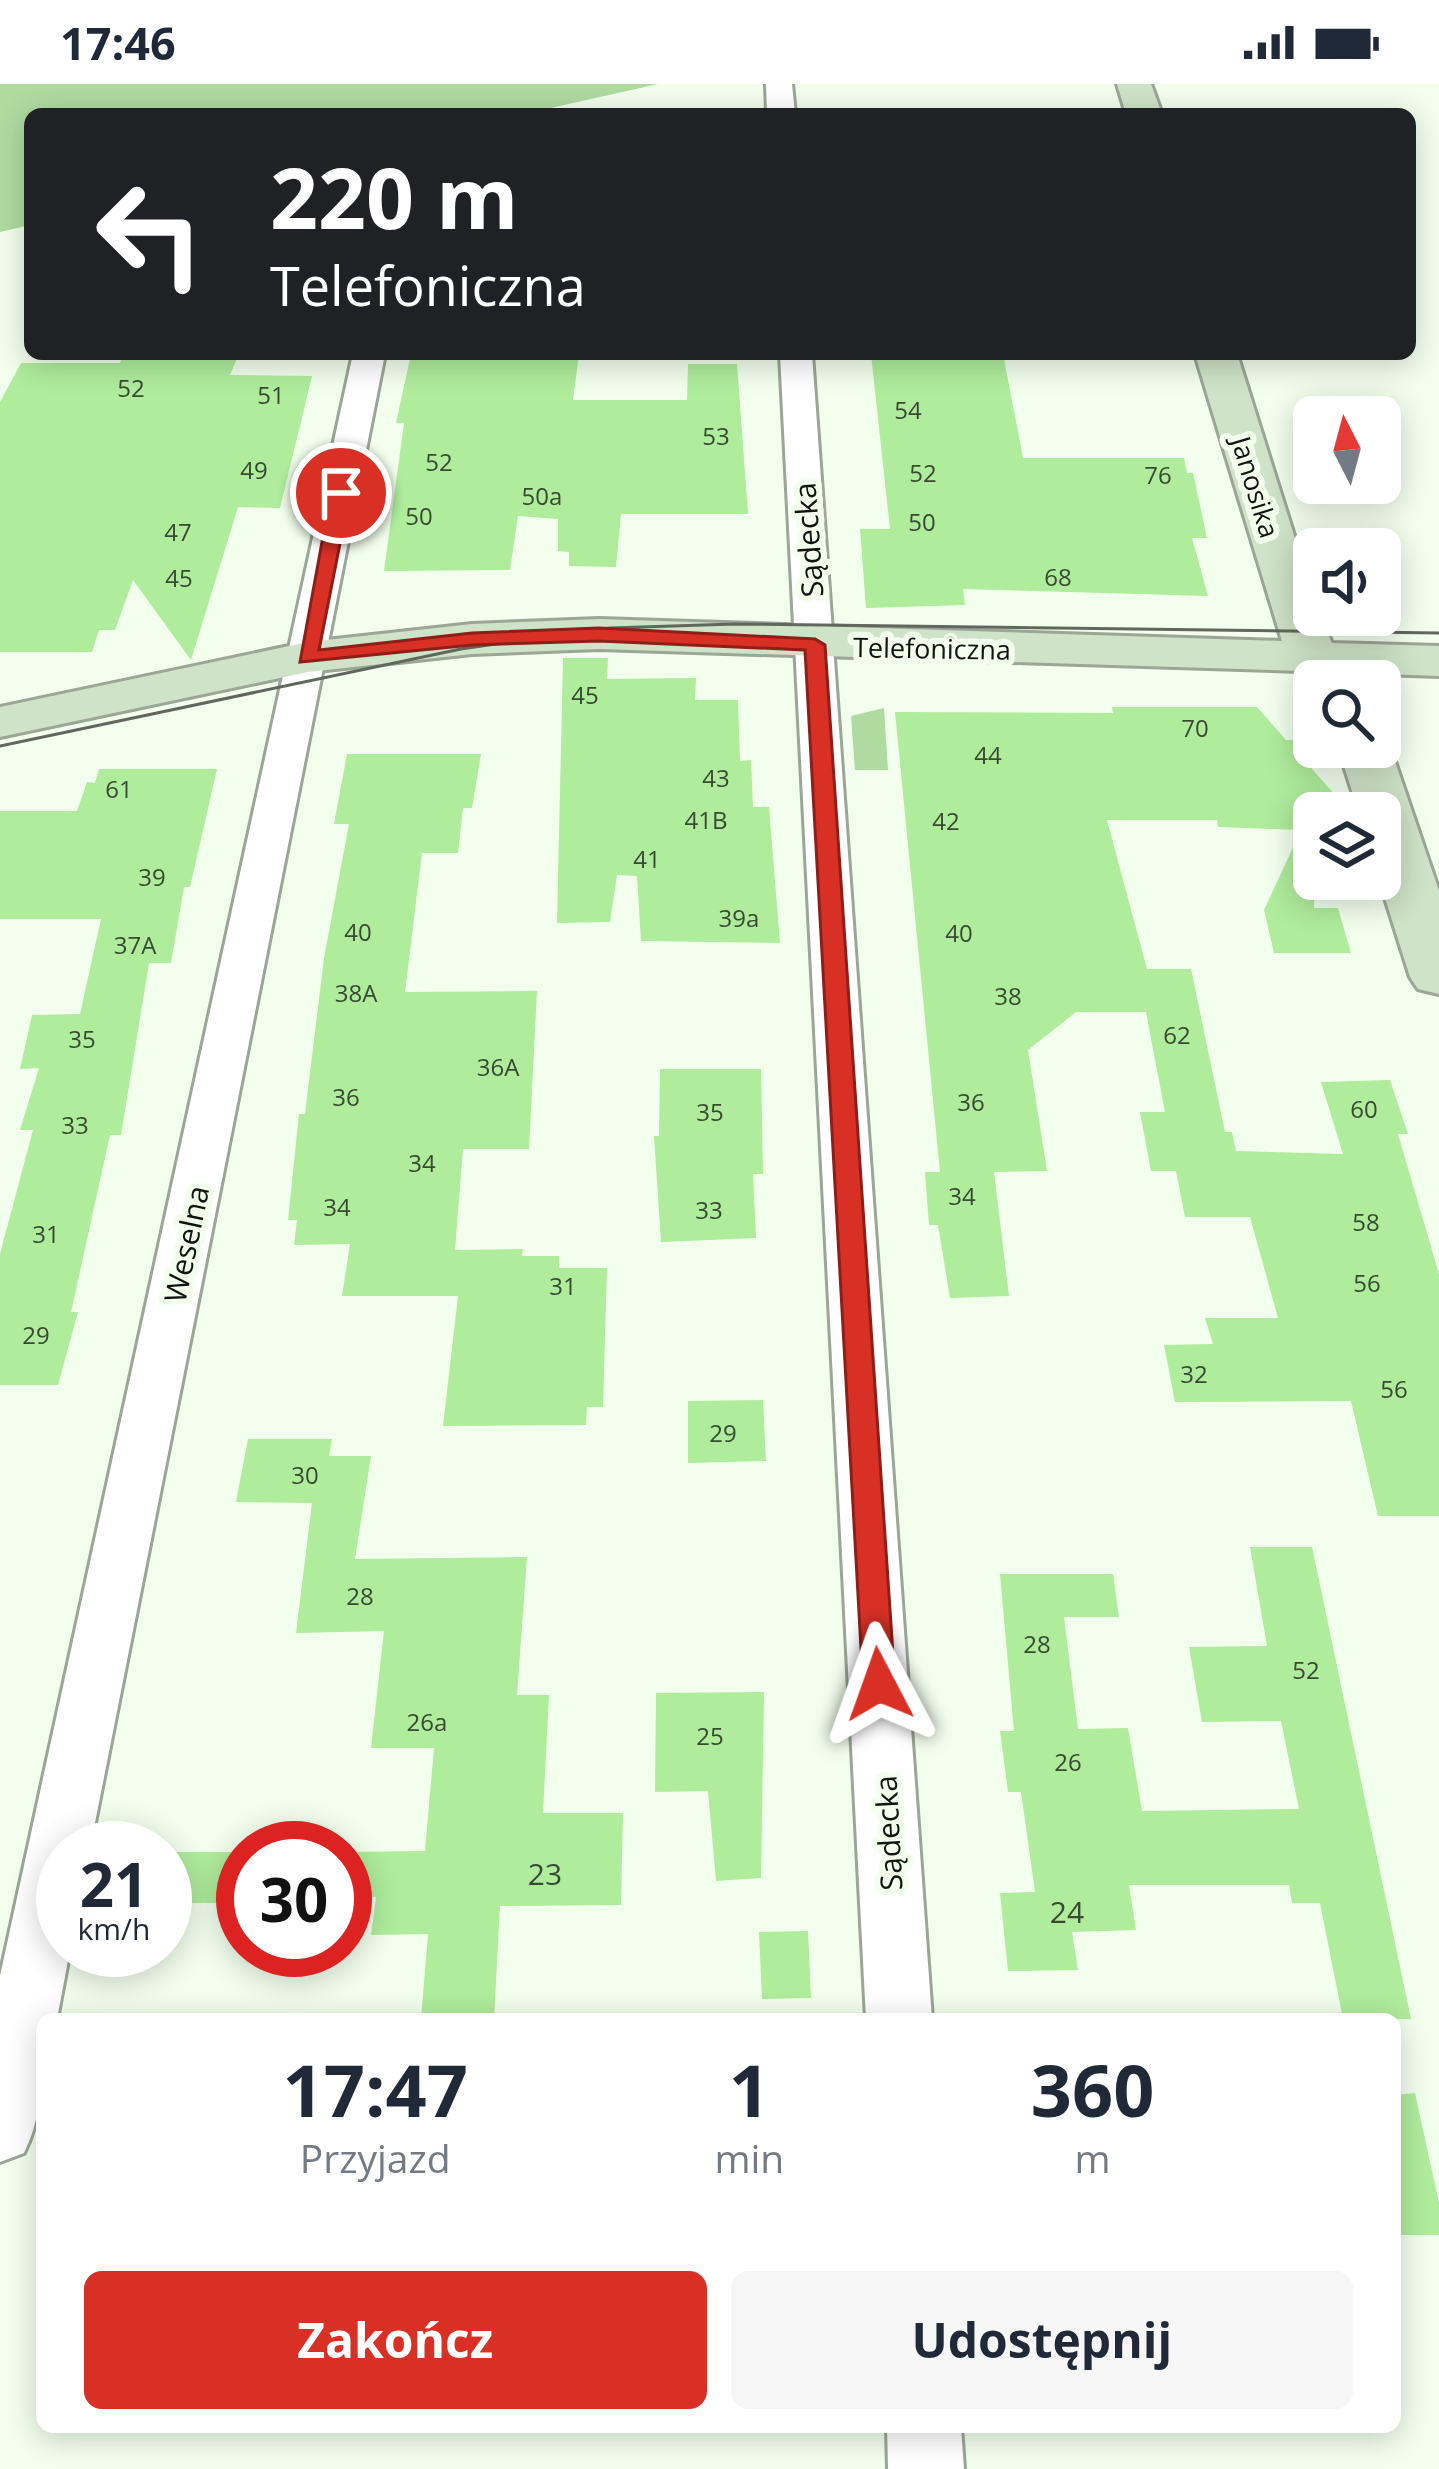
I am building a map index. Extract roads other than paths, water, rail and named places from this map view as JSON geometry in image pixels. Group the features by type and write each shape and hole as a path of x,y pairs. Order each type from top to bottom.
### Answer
{"street":[{"name":"Weselna","path":"0,2133 368,360"},
{"name":"Sądecka","path":"796,360 899,2013"},
{"name":"Janosika","path":"1218,360 1292,609 1320,660"},
{"name":"Telefoniczna","path":"0,722 308,657 472,639 599,634 1293,667"},
{"name":"Telefoniczna","path":"1401,664 1439,661"},
{"path":"1371,768 1439,977"},
{"path":"924,2433 926,2469"}],"tram line":[{"path":"0,746 461,649 610,628 735,624 1439,633"}]}
